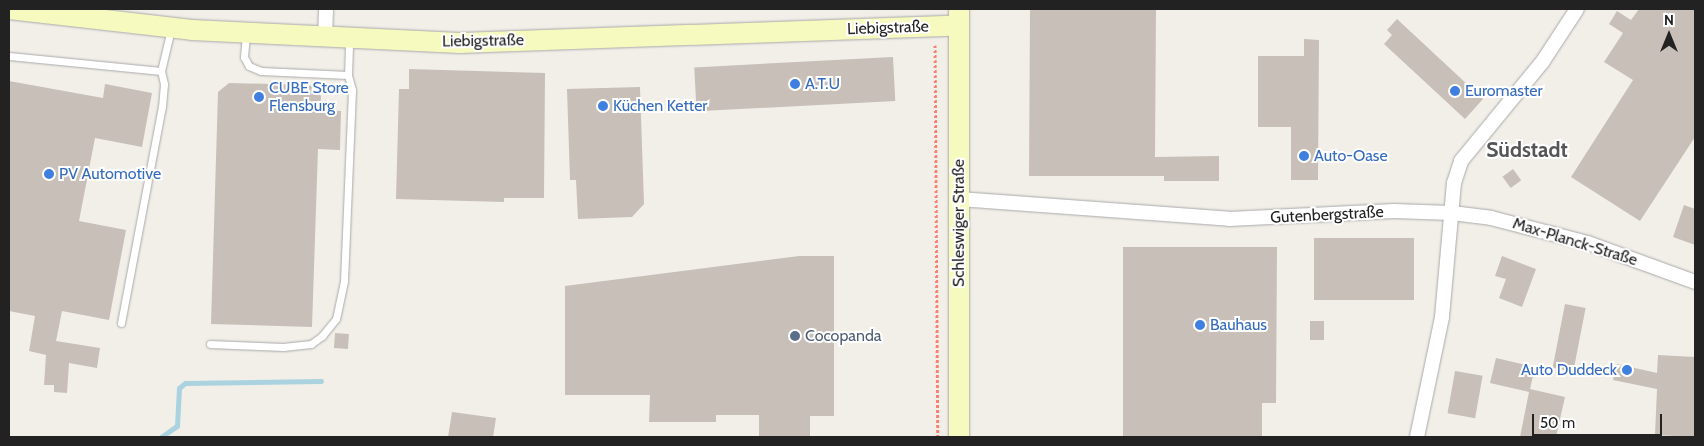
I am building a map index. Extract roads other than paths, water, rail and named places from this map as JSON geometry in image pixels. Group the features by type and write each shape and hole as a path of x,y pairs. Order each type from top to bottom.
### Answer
{"street":[{"name":"Liebigstraße","path":"9,9 171,28 246,34 349,40 460,43 934,26 959,17"},
{"path":"326,9 326,39"},
{"path":"1417,437 1442,318 1454,183 1461,161 1543,61 1577,9"},
{"name":"Schleswiger Straße","path":"959,17 959,437"},
{"name":"Gutenbergstraße","path":"959,199 1229,219 1394,212 1452,213"},
{"name":"Max-Planck-Straße","path":"1452,213 1507,221 1588,242 1695,282"}],"lane":[{"path":"121,323 162,107 164,84 161,71 171,28"},
{"path":"246,34 244,57 249,66 255,69 348,75"},
{"path":"210,344 283,347 310,344 322,336 336,319 344,281 352,90 348,75 349,40"},
{"path":"9,56 161,71"}],"waterway":[{"path":"161,437 177,426 179,388 185,383 321,381"}],"place":[{"name":"A.T.U","path":"795,84"},
{"name":"Euromaster","path":"1455,91"},
{"name":"CUBE Store Flensburg","path":"259,97"},
{"name":"Küchen Ketter","path":"603,106"},
{"name":"Auto-Oase","path":"1304,156"},
{"name":"PV Automotive","path":"49,174"},
{"name":"Bauhaus","path":"1200,325"},
{"name":"Cocopanda","path":"795,336"},
{"name":"Auto Duddeck","path":"1627,370"}],"district":[{"name":"Südstadt","path":"1527,150"}]}
